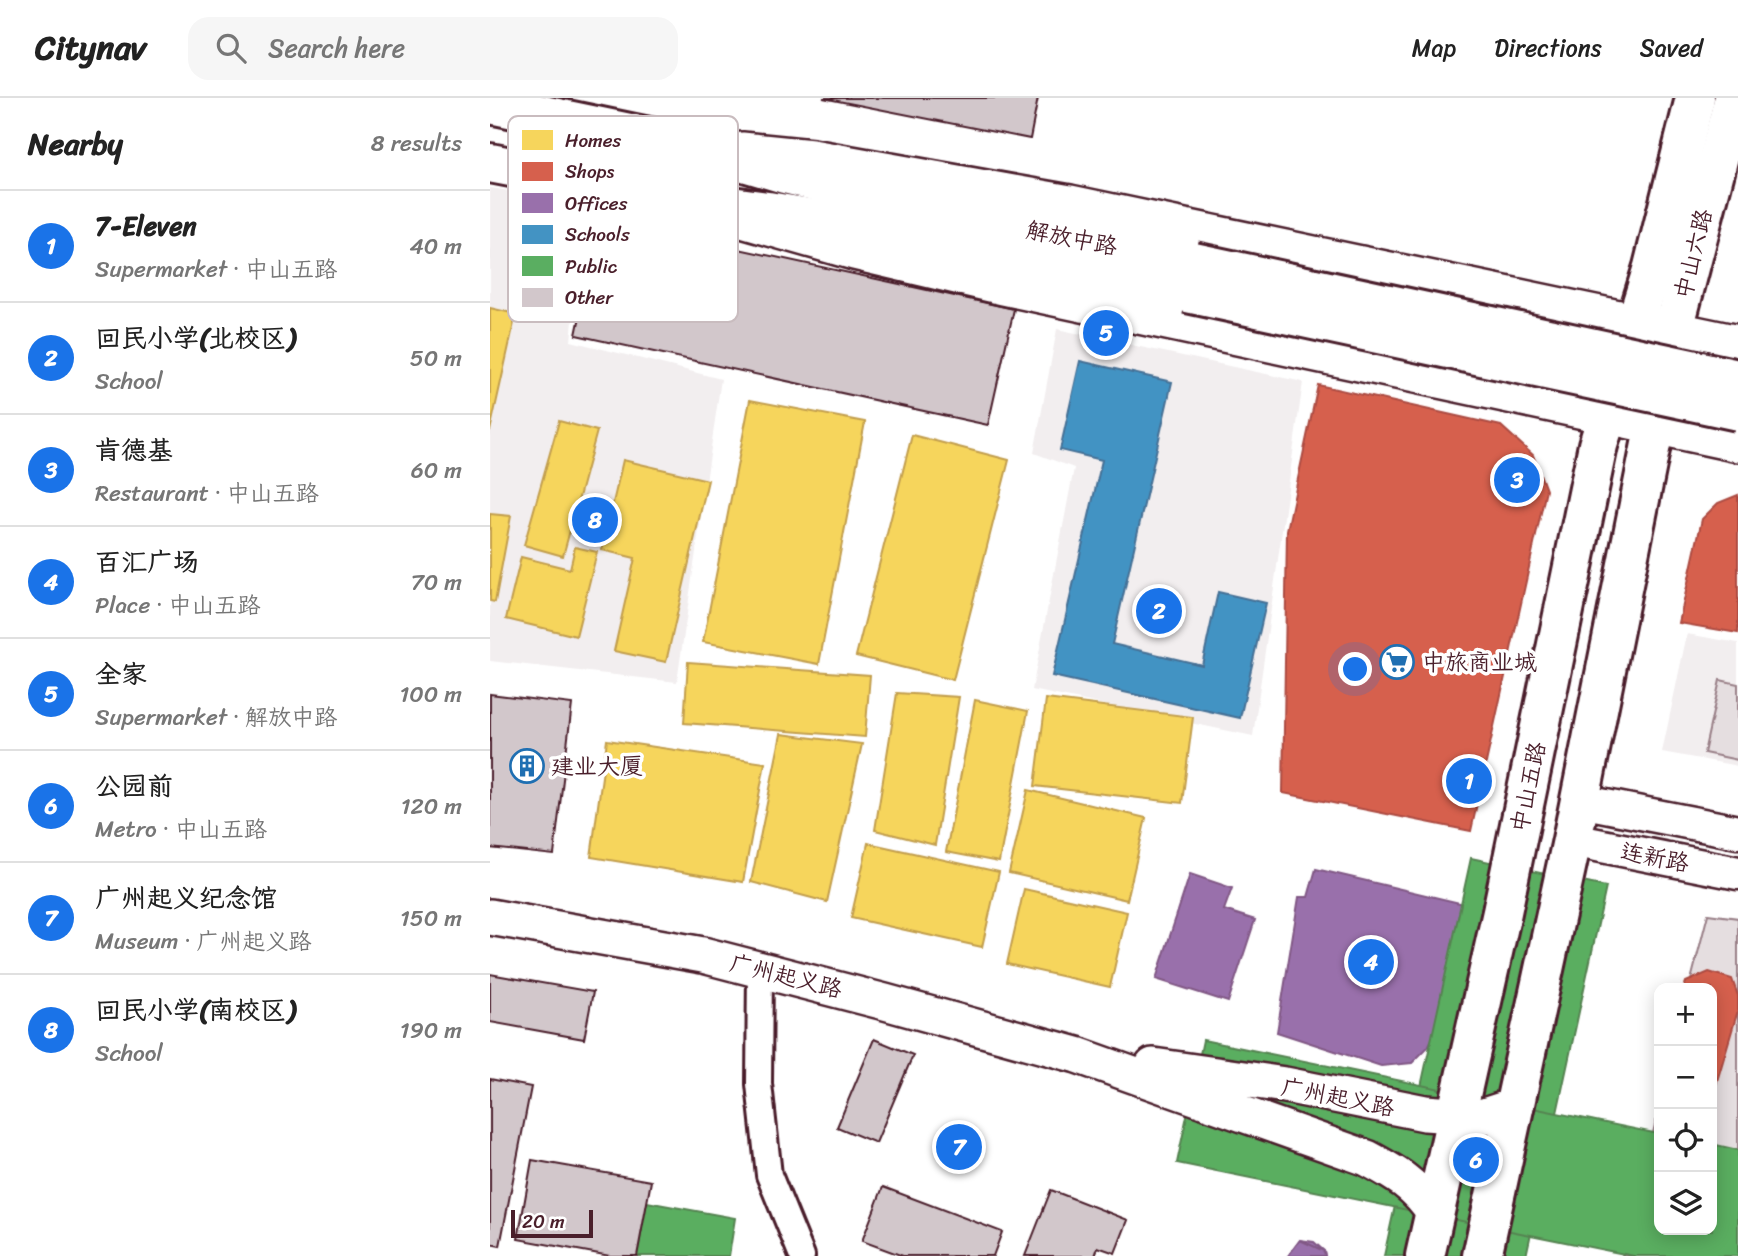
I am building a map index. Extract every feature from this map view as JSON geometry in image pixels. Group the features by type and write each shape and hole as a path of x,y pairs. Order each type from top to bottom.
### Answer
{"main road":[{"name":"中山六路","path":"1637,321 1695,98"},
{"name":"中山六路","path":"1660,377 1734,98"},
{"name":"解放中路","path":"490,104 548,116"},
{"path":"738,150 812,157 1070,202 1637,321 1660,377 1738,444"},
{"name":"解放中路","path":"738,160 1190,277 1660,377"},
{"name":"解放中路","path":"490,163 508,166"},
{"name":"解放中路","path":"738,208 1190,277"},
{"path":"738,219 797,237 989,284 1606,415 1660,377 1738,343"},
{"name":"中山五路","path":"1426,1256 1502,912 1606,415 1637,321"},
{"path":"1660,377 1738,379"},
{"path":"1660,377 1738,411"},
{"path":"1482,1256 1580,801 1660,377"},
{"name":"广州起义路","path":"490,917 639,942 760,969 1077,1055 1367,1158 1393,1172 1424,1196 1435,1214"},
{"name":"广州起义路","path":"1077,1055 1284,1086 1456,1117 1482,1117 1515,1107"}],"street":[{"name":"连新路","path":"1580,801 1738,832"},
{"name":"连新路","path":"1572,840 1738,873"},
{"path":"760,969 760,1084 769,1175 802,1256"}],"shaded area":[{"path":"490,188 508,191 508,322 573,322 571,341 721,379 677,682 490,661"},
{"path":"1057,329 1303,382 1253,736 1032,690 1074,468 1034,453"},
{"path":"1687,634 1738,643 1738,766 1662,752"},
{"path":"1720,680 1738,684 1738,760 1704,753"},
{"path":"1708,914 1738,918 1738,1256 1622,1256 1654,1129 1654,1235 1717,1235 1717,983 1690,983"}],"building: Homes":[{"path":"490,308 508,312 508,322 514,322 490,431"},
{"path":"750,400 865,422 819,664 703,642"},
{"path":"559,421 597,431 563,556 524,545"},
{"path":"912,435 1009,460 953,680 856,656"},
{"path":"623,460 708,480 666,662 614,651 635,558 602,550"},
{"path":"490,514 511,516 495,602 490,601"},
{"path":"575,547 597,552 576,636 506,619 521,557 570,569"},
{"path":"688,662 870,675 865,737 684,723"},
{"path":"897,693 959,697 935,845 875,830"},
{"path":"1046,699 1193,717 1182,803 1035,786"},
{"path":"975,700 1028,711 999,862 946,852"},
{"path":"781,734 862,744 827,902 751,882"},
{"path":"607,740 765,763 743,882 591,857"},
{"path":"1028,790 1146,818 1127,900 1009,873"},
{"path":"868,843 999,872 982,947 851,918"},
{"path":"1024,889 1127,912 1110,987 1007,964"}],"building: Shops":[{"name":"中旅商业城","path":"1318,385 1501,426 1533,455 1546,490 1471,831 1283,793 1287,530"},
{"path":"1738,495 1738,633 1679,623 1702,519 1718,503"},
{"path":"1709,972 1732,979 1738,996 1738,1010 1717,1081 1717,983 1686,982"}],"building: Offices":[{"path":"1316,869 1464,904 1441,1020 1428,1047 1412,1063 1381,1066 1277,1032 1299,897 1308,897"},
{"path":"1190,874 1232,888 1224,910 1255,920 1228,1002 1156,979"},
{"path":"1300,1240 1314,1242 1324,1251 1325,1256 1288,1256"},
{"path":"1300,1240 1324,1251 1325,1256 1288,1256"}],"building: Schools":[{"path":"1080,361 1172,382 1112,644 1202,665 1218,592 1266,603 1240,718 1052,676 1102,460 1060,450"}],"building: Public":[{"path":"1471,858 1606,887 1526,1256 1384,1256"},
{"path":"1203,1040 1654,1133 1654,1235 1717,1235 1717,1145 1738,1150 1738,1256 1634,1256 1177,1163"},
{"path":"647,1202 735,1218 729,1256 637,1256"}],"building: Other":[{"path":"823,98 1038,98 1030,139"},
{"path":"738,249 1014,309 988,425 576,335 579,322 738,322"},
{"name":"建业大厦","path":"490,694 572,704 554,855 490,848"},
{"path":"490,974 593,992 584,1039 490,1022"},
{"path":"874,1039 913,1055 876,1143 837,1127"},
{"path":"490,1079 531,1087 500,1246 490,1244"},
{"path":"532,1160 651,1181 637,1256 610,1256 518,1239"},
{"path":"883,1187 1002,1232 993,1256 903,1256 862,1241"},
{"path":"1051,1190 1128,1220 1115,1253 1098,1247 1095,1256 1025,1256"}],"place":[{"name":"全家","path":"1106,333"},
{"name":"肯德基","path":"1517,480"},
{"name":"回民小学(南校区)","path":"595,520"},
{"name":"回民小学(北校区)","path":"1159,611"},
{"name":"中旅商业城","path":"1397,662"},
{"name":"建业大厦","path":"527,766"},
{"name":"7-Eleven","path":"1469,781"},
{"name":"百汇广场","path":"1371,962"},
{"name":"广州起义纪念馆","path":"959,1147"},
{"name":"公园前","path":"1476,1160"}]}
